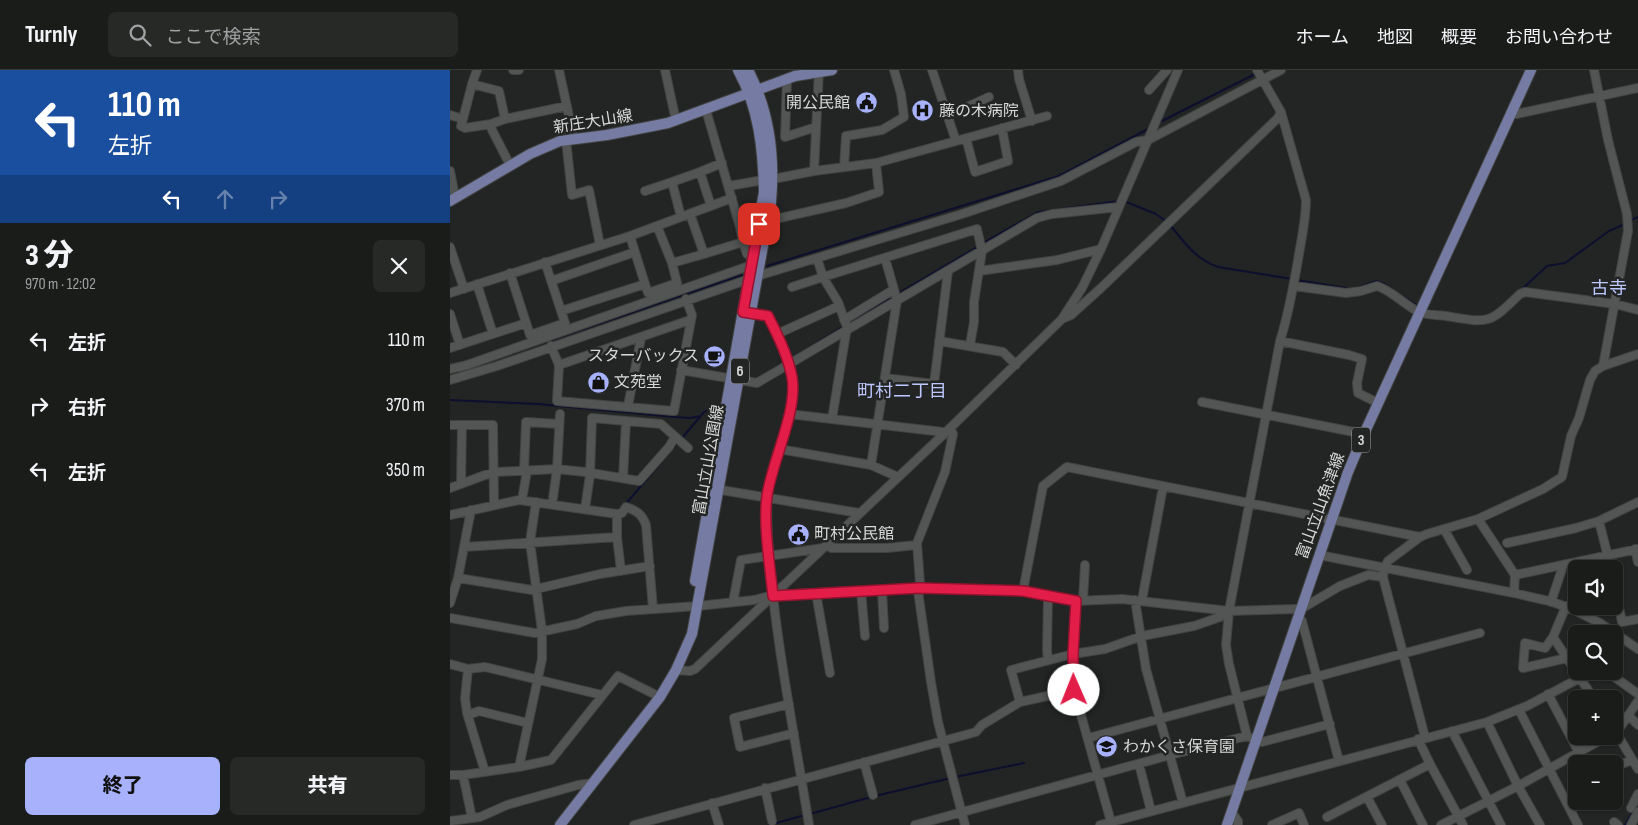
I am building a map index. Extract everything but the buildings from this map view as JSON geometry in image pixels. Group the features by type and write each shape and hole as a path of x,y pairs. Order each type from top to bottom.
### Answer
{"main road":[{"name":"富山立山公園線","path":"738,70 753,92"},
{"name":"富山立山公園線","path":"560,825 660,697 676,670 684,649 694,606 764,222 768,179 748,70"},
{"name":"新庄大山線","path":"453,199 510,165 547,146 570,140 645,129 676,121 753,92 786,76 832,70"},
{"name":"富山立山魚津線","path":"1226,825 1239,787 1252,738 1273,689 1332,519 1364,434 1531,70"}],"street":[{"path":"477,70 461,126 465,128 491,124 567,106"},
{"path":"513,70 519,70"},
{"path":"559,70 567,106 572,194 589,190 600,245"},
{"path":"664,70 676,121"},
{"path":"844,167 846,136 882,130 904,117 901,94 894,70"},
{"path":"932,70 956,141"},
{"path":"1018,70 1032,121"},
{"path":"1149,90 1167,70"},
{"path":"676,670 690,671 695,669 948,431 1062,319 1082,288 1101,249 1178,70"},
{"path":"1252,738 1229,664 1226,645 1229,611 1280,342 1294,286 1306,213 1306,200 1281,112 1257,70"},
{"path":"450,380 497,366 686,299 1061,182 1136,142 1148,140 1281,70"},
{"path":"1594,70 1627,214 1628,231 1603,366"},
{"path":"814,171 819,71"},
{"path":"786,76 785,137 816,127"},
{"path":"472,84 499,91 505,120"},
{"path":"1510,113 1516,114 1638,88"},
{"path":"947,116 989,97"},
{"path":"706,110 729,186 746,254"},
{"path":"1062,319 1071,315 1101,288 1271,124 1281,112"},
{"path":"450,115 463,119"},
{"path":"729,186 814,171 876,163 1047,116"},
{"path":"491,124 492,130 510,165"},
{"path":"966,138 975,172 1008,161 1002,128"},
{"path":"645,191 722,163"},
{"path":"740,227 846,203 879,192 876,163"},
{"path":"450,171 453,199"},
{"path":"700,172 711,206"},
{"path":"672,182 682,217"},
{"path":"450,293 630,236 732,198"},
{"path":"682,370 757,383 1037,218 1052,214 1119,207"},
{"path":"690,214 704,254"},
{"path":"630,236 648,293 677,283 672,262 657,226"},
{"path":"792,287 977,229 982,251 970,346"},
{"path":"672,262 743,242"},
{"path":"450,248 464,289"},
{"path":"979,271 1057,260 1101,249"},
{"path":"551,281 635,252"},
{"path":"817,258 823,277 839,306 847,330 832,419"},
{"path":"871,465 897,300 885,258"},
{"path":"510,273 530,335 565,323 545,262"},
{"path":"450,369 467,365 746,267"},
{"path":"884,378 934,384 948,271"},
{"path":"477,284 493,334"},
{"path":"561,311 645,284"},
{"path":"1294,286 1346,293 1376,286 1390,292 1420,312 1476,321 1487,320 1498,315 1520,294 1525,292 1615,304 1638,310"},
{"path":"844,320 894,290"},
{"path":"552,346 559,365 557,401 674,411 692,314 686,299"},
{"path":"777,334 839,306"},
{"path":"747,312 768,316 777,334 792,378 789,414 771,475 767,499 769,555 773,596 809,825"},
{"path":"450,314 460,345"},
{"path":"559,365 690,320"},
{"path":"450,348 526,323"},
{"path":"628,406 641,338"},
{"path":"939,341 1003,352 1016,365"},
{"path":"1280,342 1362,359 1357,383 1358,392 1378,403"},
{"path":"1464,825 1430,764 1383,577 1384,568 1388,561 1420,537 1478,519 1543,489 1562,477 1571,436 1579,418 1590,380 1595,372 1603,366 1638,354"},
{"path":"1202,402 1364,434"},
{"path":"553,498 557,469 560,414"},
{"path":"789,414 943,432 948,431 953,434 945,472 917,545 918,591 931,682 943,741 965,825"},
{"path":"585,508 592,418 661,424 688,448"},
{"path":"623,478 626,421"},
{"path":"523,494 526,471 526,422 559,424"},
{"path":"450,425 494,425 494,505"},
{"path":"461,484 462,425"},
{"path":"450,488 494,473 557,469 589,472 640,481 676,437"},
{"path":"779,449 871,465 898,477"},
{"path":"1023,591 1043,486 1067,466 1248,504 1420,537"},
{"path":"1164,486 1138,600 1146,669 1183,803"},
{"path":"714,489 859,514"},
{"path":"450,515 519,500 585,508 616,514 622,512 626,507 638,512 646,525 653,609"},
{"path":"519,767 542,659 542,631 530,542 536,502"},
{"path":"1507,543 1600,521 1638,502"},
{"path":"450,604 458,578 471,510"},
{"path":"616,514 621,571"},
{"path":"1478,519 1515,575 1514,593"},
{"path":"1600,521 1609,560"},
{"path":"1444,529 1467,570"},
{"path":"464,546 617,537"},
{"path":"733,602 741,560 825,546 832,548 886,548 917,545"},
{"path":"1515,575 1636,549 1638,562"},
{"path":"1319,556 1514,593 1566,606 1600,623 1638,648"},
{"path":"1084,565 1073,654 1074,690 1111,822"},
{"path":"458,578 532,590 600,574 650,566"},
{"path":"1551,602 1563,566"},
{"path":"450,618 536,633 577,624 596,616 626,611 694,606 773,596 919,588 1023,591 1048,597 1079,601 1138,600 1229,611 1299,612 1340,586 1368,574 1383,577"},
{"path":"882,590 884,628"},
{"path":"861,591 865,636"},
{"path":"816,593 830,673"},
{"path":"1048,597 1048,660"},
{"path":"1553,637 1568,658 1522,668 1525,643 1545,648 1553,637 1566,606"},
{"path":"1020,702 1011,670 1073,654 1105,649 1142,636 1194,626 1220,617 1229,611"},
{"path":"1299,612 1318,676 1339,761"},
{"path":"1621,615 1622,622 1638,619"},
{"path":"1088,738 1480,633"},
{"path":"450,664 468,669 485,667 602,695"},
{"path":"468,669 465,698 468,715 485,772"},
{"path":"450,774 485,772 551,760 618,676 660,697"},
{"path":"1100,825 1487,722 1519,710 1576,680"},
{"path":"1619,680 1638,694"},
{"path":"634,825 646,824 765,788 976,732 982,725 1020,702 1074,690"},
{"path":"1548,694 1580,755"},
{"path":"1623,721 1638,701"},
{"path":"789,704 734,718 740,747 794,732"},
{"path":"1519,710 1578,825"},
{"path":"468,715 479,711 528,723"},
{"path":"1628,715 1638,725"},
{"path":"1487,722 1518,786 1540,825"},
{"path":"915,825 943,821 962,812 1170,755 1252,738 1262,742 1330,724"},
{"path":"1452,731 1501,825"},
{"path":"1441,825 1518,786 1592,745"},
{"path":"1621,745 1638,769"},
{"path":"1623,764 1632,760"},
{"path":"864,762 873,795"},
{"path":"1139,764 1152,811"},
{"path":"1327,817 1430,764"},
{"path":"463,774 472,818"},
{"path":"1400,780 1423,825"},
{"path":"450,820 480,817 507,805 578,785 592,783"},
{"path":"765,788 772,820"},
{"path":"1631,825 1638,794"},
{"path":"1367,797 1382,825"},
{"path":"712,803 719,825"},
{"path":"1231,811 1238,821 1238,825"},
{"path":"1272,825 1299,813 1304,825"}],"waterway":[{"path":"1158,123 1257,73"},
{"path":"767,266 1059,176 1150,128"},
{"path":"983,243 1038,212 1119,201"},
{"path":"1124,201 1156,214 1167,222"},
{"path":"1629,221 1638,217"},
{"path":"1521,290 1547,266 1565,263 1609,231 1625,224"},
{"path":"1170,225 1196,255 1218,267 1292,279"},
{"path":"897,294 979,246"},
{"path":"507,355 742,275"},
{"path":"1297,280 1352,289"},
{"path":"1356,288 1376,281 1383,283 1418,306"},
{"path":"848,324 893,297"},
{"path":"1425,309 1439,312"},
{"path":"790,359 844,326"},
{"path":"771,370 786,361"},
{"path":"450,400 538,404 690,418 701,416"},
{"path":"682,438 704,412 718,404"},
{"path":"625,505 678,442"},
{"path":"501,500 519,496"},
{"path":"553,501 583,505"},
{"path":"588,506 618,510"},
{"path":"955,777 1024,763"},
{"path":"875,796 951,778"},
{"path":"810,814 871,797"},
{"path":"1625,825 1638,803"},
{"path":"769,825 805,815"}],"place":[{"name":"開公民館","path":"866,103"},
{"name":"藤の木病院","path":"923,111"},
{"name":"スターバックス","path":"715,356"},
{"name":"文苑堂","path":"598,382"},
{"name":"町村公民館","path":"798,534"},
{"name":"わかくさ保育園","path":"1107,747"}],"district":[{"name":"古寺","path":"1609,288"},
{"name":"町村二丁目","path":"902,391"}],"route":[{"path":"759,224 743,312 768,316 777,334 792,378 789,414 771,475 767,499 773,596 919,588 1023,591 1076,601 1073,654 1074,690"}]}
